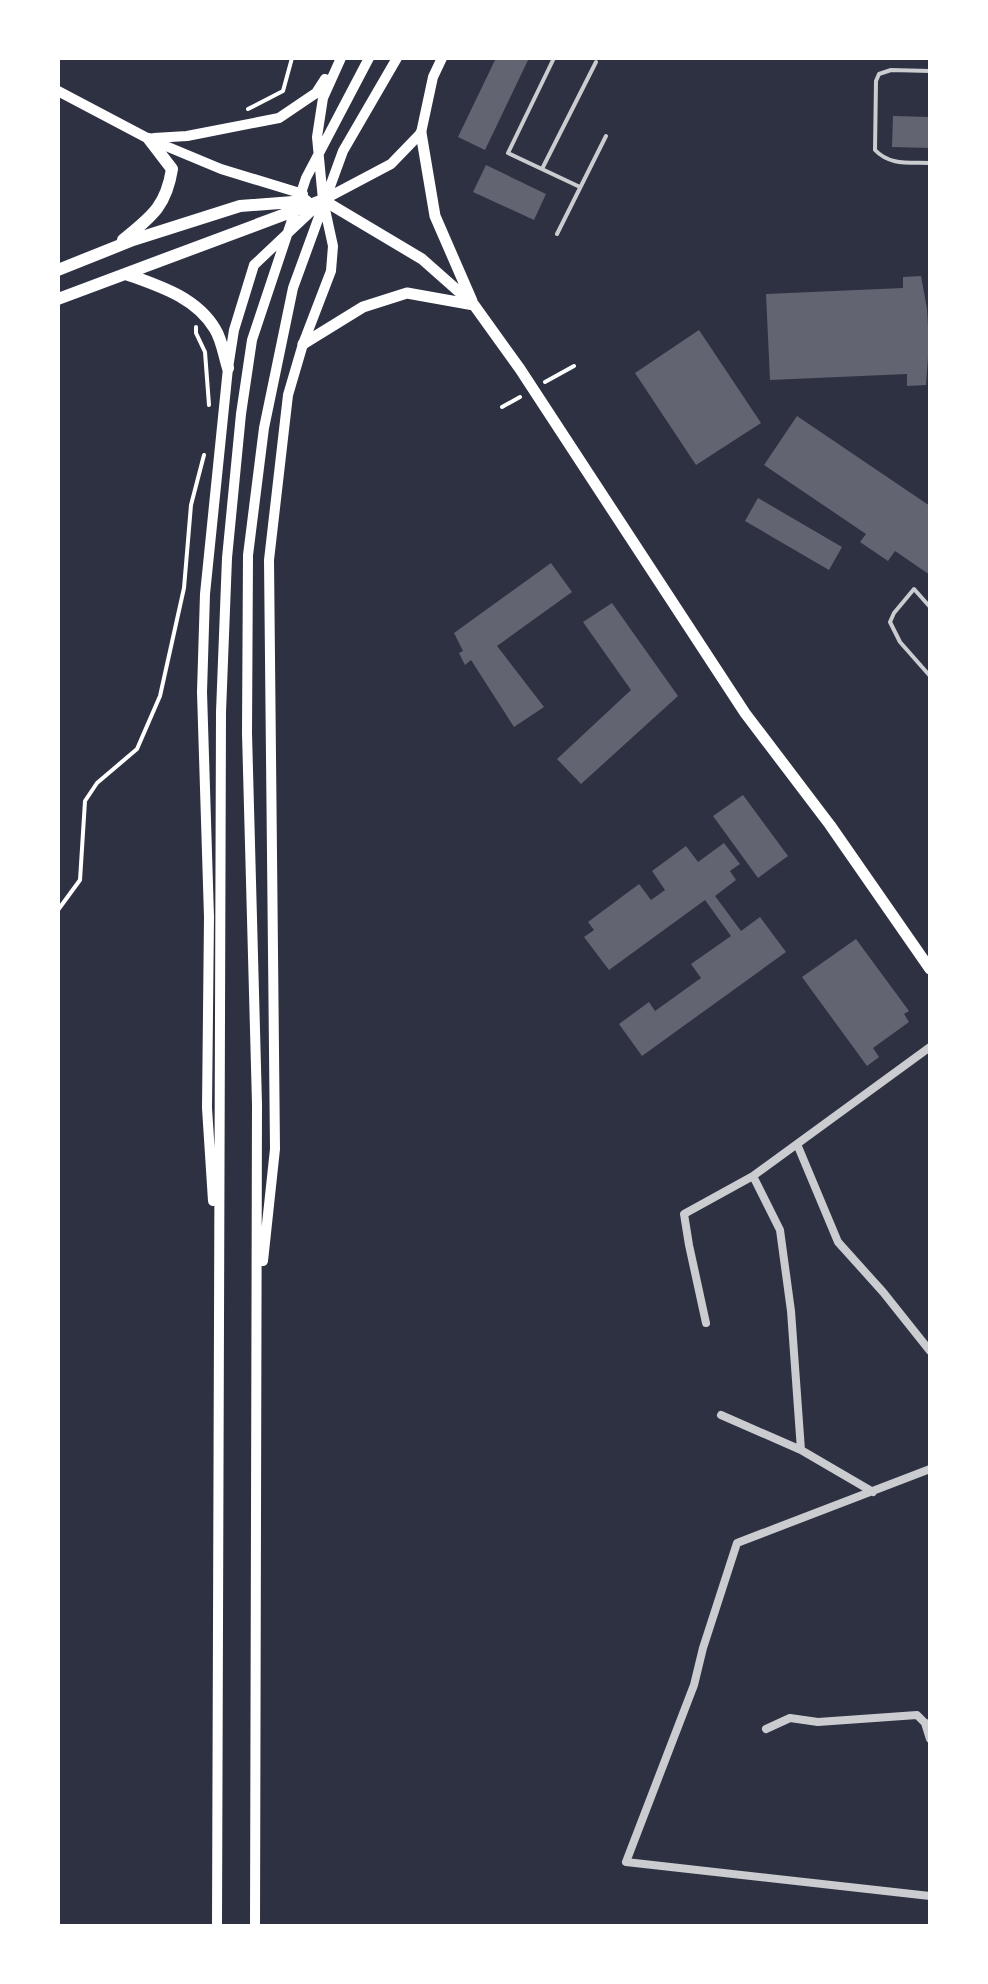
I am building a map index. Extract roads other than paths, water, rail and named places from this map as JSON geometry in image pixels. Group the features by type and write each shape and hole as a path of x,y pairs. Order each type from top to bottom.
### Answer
{"highway":[{"path":"116,246 152,216 168,192 172,170 149,139"},
{"path":"58,270 116,246 240,206 323,200"},
{"path":"58,299 323,200"},
{"path":"126,274 172,291 198,310 216,330 228,368"}],"main road":[{"path":"149,139 187,136 279,118 316,93 340,58"},
{"path":"256,1317 275,1149 269,560 288,396 303,344 332,271 333,246 323,200 317,137 322,98 340,58"},
{"path":"217,1926 221,712 227,558 252,340 306,178 368,58"},
{"path":"255,1926 257,1104 248,555 264,428 293,288 342,151 397,58"},
{"path":"442,58 433,77 421,133 435,216 474,305 520,369 734,698 930,969"},
{"path":"58,91 149,139 222,168 323,200 422,259 474,305"},
{"path":"219,1282 206,1108 210,917 202,692 205,594 234,330 254,265 323,200 391,164 421,133"},
{"path":"303,344 363,307 408,293 474,305"}],"street":[{"path":"706,1323 684,1214 753,1176 930,1047"},
{"path":"797,1144 838,1242 930,1351"},
{"path":"753,1176 780,1230 791,1311 801,1450"},
{"path":"721,1416 801,1450 873,1492"},
{"path":"930,1469 737,1543 694,1686 626,1862 930,1896"},
{"path":"766,1729 790,1718 818,1722 918,1716 928,1723 930,1739"}],"lane":[{"path":"554,58 508,153 580,187"},
{"path":"542,169 596,62"},
{"path":"930,72 892,70 879,74 875,150 891,162 930,163"},
{"path":"557,234 606,136"},
{"path":"930,607 914,590 890,622 900,642 930,676"}]}
